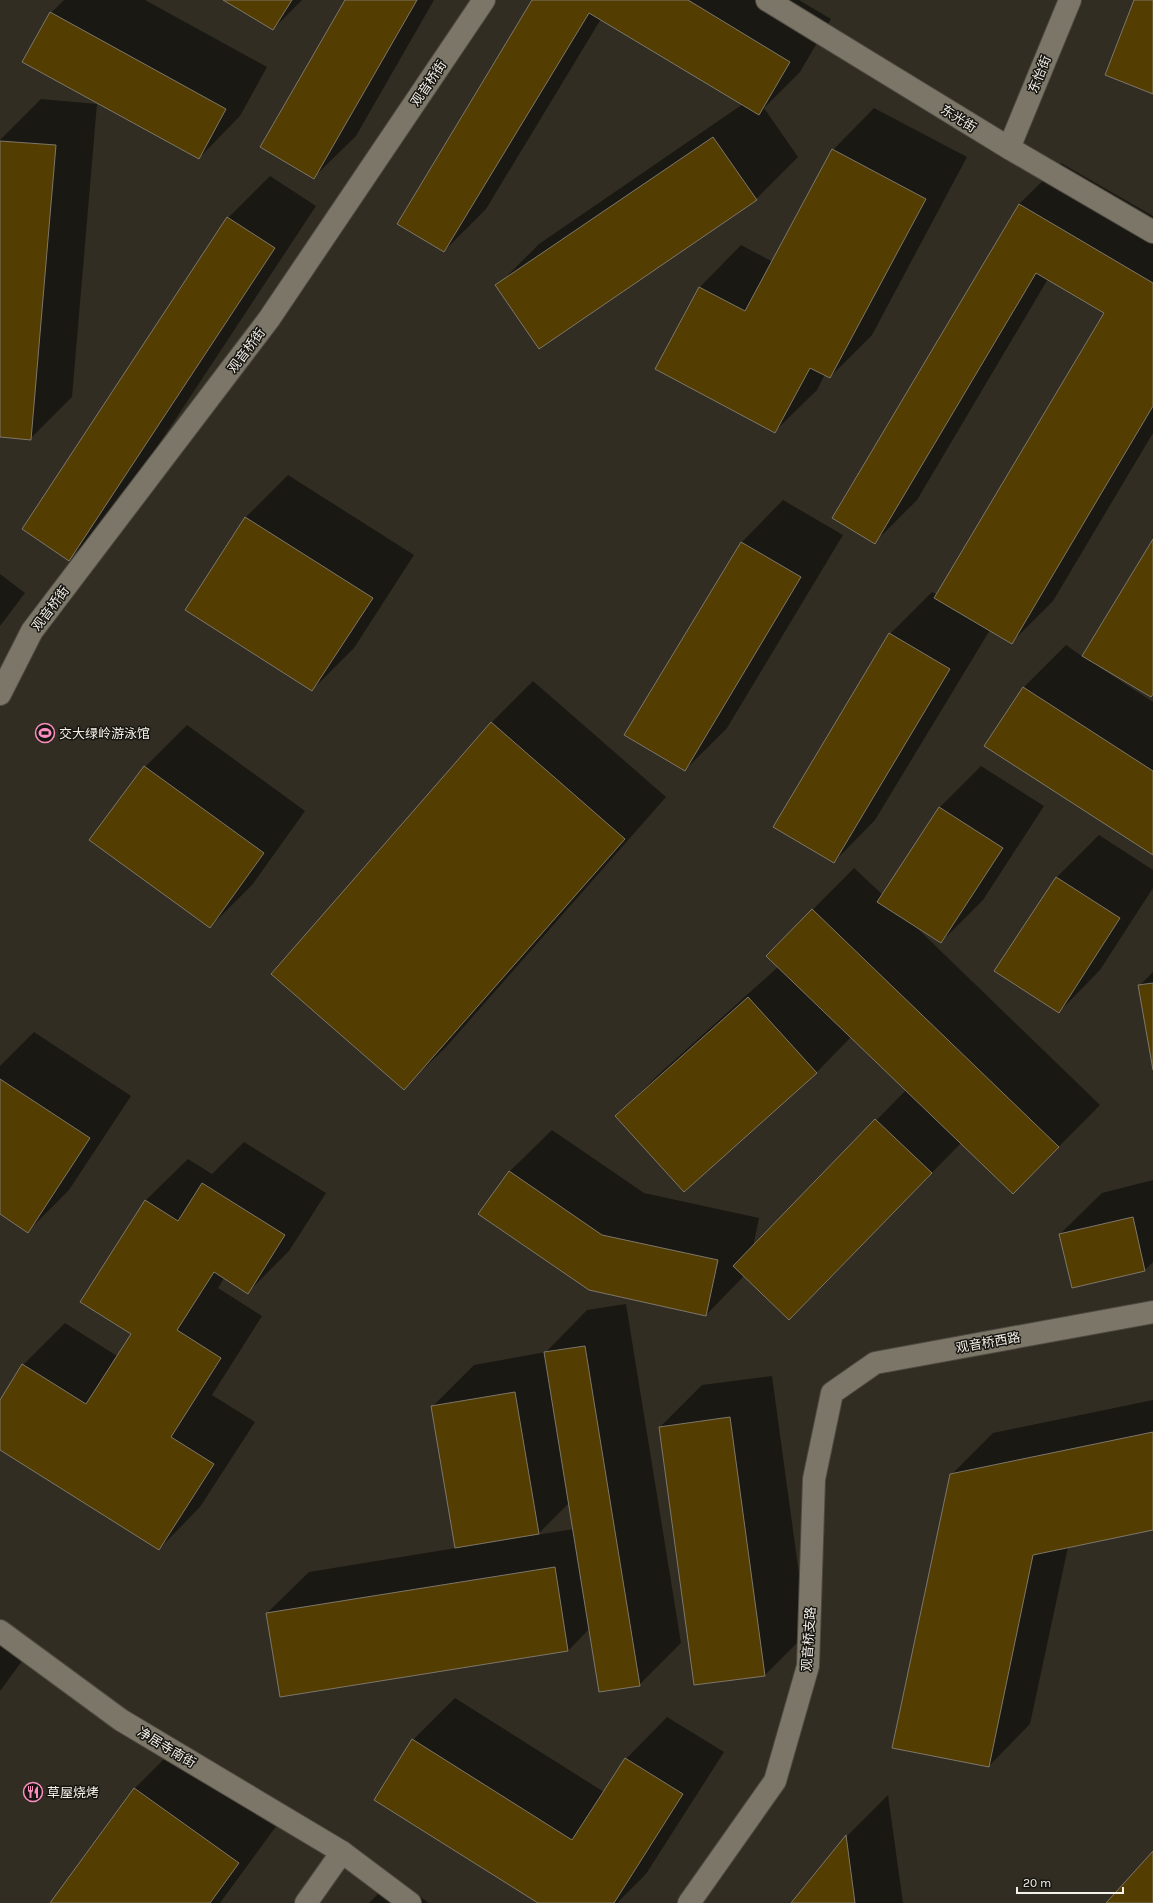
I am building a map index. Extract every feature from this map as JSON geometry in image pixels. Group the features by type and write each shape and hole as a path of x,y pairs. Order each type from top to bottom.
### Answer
{"street":[{"name":"观音桥街","path":"0,694 32,631 269,319 484,0"},
{"name":"东光街","path":"768,0 1009,148 1153,232"},
{"name":"东怡街","path":"1009,148 1070,0"},
{"name":"观音桥西路","path":"832,1393 875,1362 1153,1312"},
{"name":"观音桥支路","path":"689,1903 775,1780 808,1666 814,1479 832,1393"},
{"name":"净居寺南街","path":"0,1631 121,1720 342,1852 410,1903"},
{"path":"306,1903 342,1852"}],"building":[{"path":"223,0 292,0 273,30"},
{"path":"345,0 417,0 314,179 260,147"},
{"path":"532,0 688,0 790,62 759,115 589,13 444,252 397,224"},
{"path":"1134,0 1153,0 1153,94 1105,75"},
{"path":"50,12 226,109 199,159 22,62"},
{"path":"713,137 757,200 539,349 495,285"},
{"path":"0,141 56,145 31,440 0,437"},
{"path":"832,149 926,199 830,378 810,368 775,433 655,369 699,287 745,311"},
{"path":"1019,204 1153,283 1153,406 1012,644 934,598 1104,313 1036,273 875,544 832,518"},
{"path":"227,217 275,248 69,561 22,529"},
{"path":"245,517 373,598 312,691 185,610"},
{"path":"1153,539 1153,694 1151,697 1082,656"},
{"path":"741,542 801,577 685,771 624,735"},
{"path":"889,633 950,669 834,863 773,827"},
{"path":"1023,687 1153,771 1153,855 984,746"},
{"path":"491,722 625,839 404,1090 271,974"},
{"path":"144,766 264,853 210,928 89,840"},
{"path":"939,807 1003,848 941,943 877,902"},
{"path":"1056,877 1120,918 1059,1013 994,971"},
{"path":"812,909 1059,1147 1013,1194 766,956"},
{"path":"1153,983 1153,1070 1138,985"},
{"path":"748,997 817,1073 684,1192 615,1116"},
{"path":"0,1079 90,1138 28,1233 0,1214"},
{"path":"875,1119 932,1173 789,1320 733,1266"},
{"path":"509,1171 602,1235 718,1260 706,1316 589,1290 478,1214"},
{"path":"202,1183 285,1235 248,1294 214,1272 177,1330 221,1358 171,1437 214,1464 159,1550 0,1450 0,1400 22,1364 86,1404 131,1334 80,1302 145,1200 178,1221"},
{"path":"1133,1217 1145,1271 1072,1288 1059,1234"},
{"path":"585,1346 640,1686 599,1692 544,1352"},
{"path":"515,1392 539,1534 455,1548 431,1406"},
{"path":"730,1417 765,1676 694,1685 659,1427"},
{"path":"1153,1432 1153,1530 1033,1555 989,1767 892,1748 950,1474"},
{"path":"555,1567 568,1651 280,1697 266,1613"},
{"path":"412,1739 572,1840 625,1758 683,1794 614,1903 538,1903 374,1800"},
{"path":"134,1788 239,1863 210,1903 50,1903"},
{"path":"846,1835 855,1903 791,1903"},
{"path":"1153,1851 1153,1903 1106,1903"}],"place":[{"name":"交大绿岭游泳馆","path":"45,733"},
{"name":"草屋烧烤","path":"33,1792"}]}
